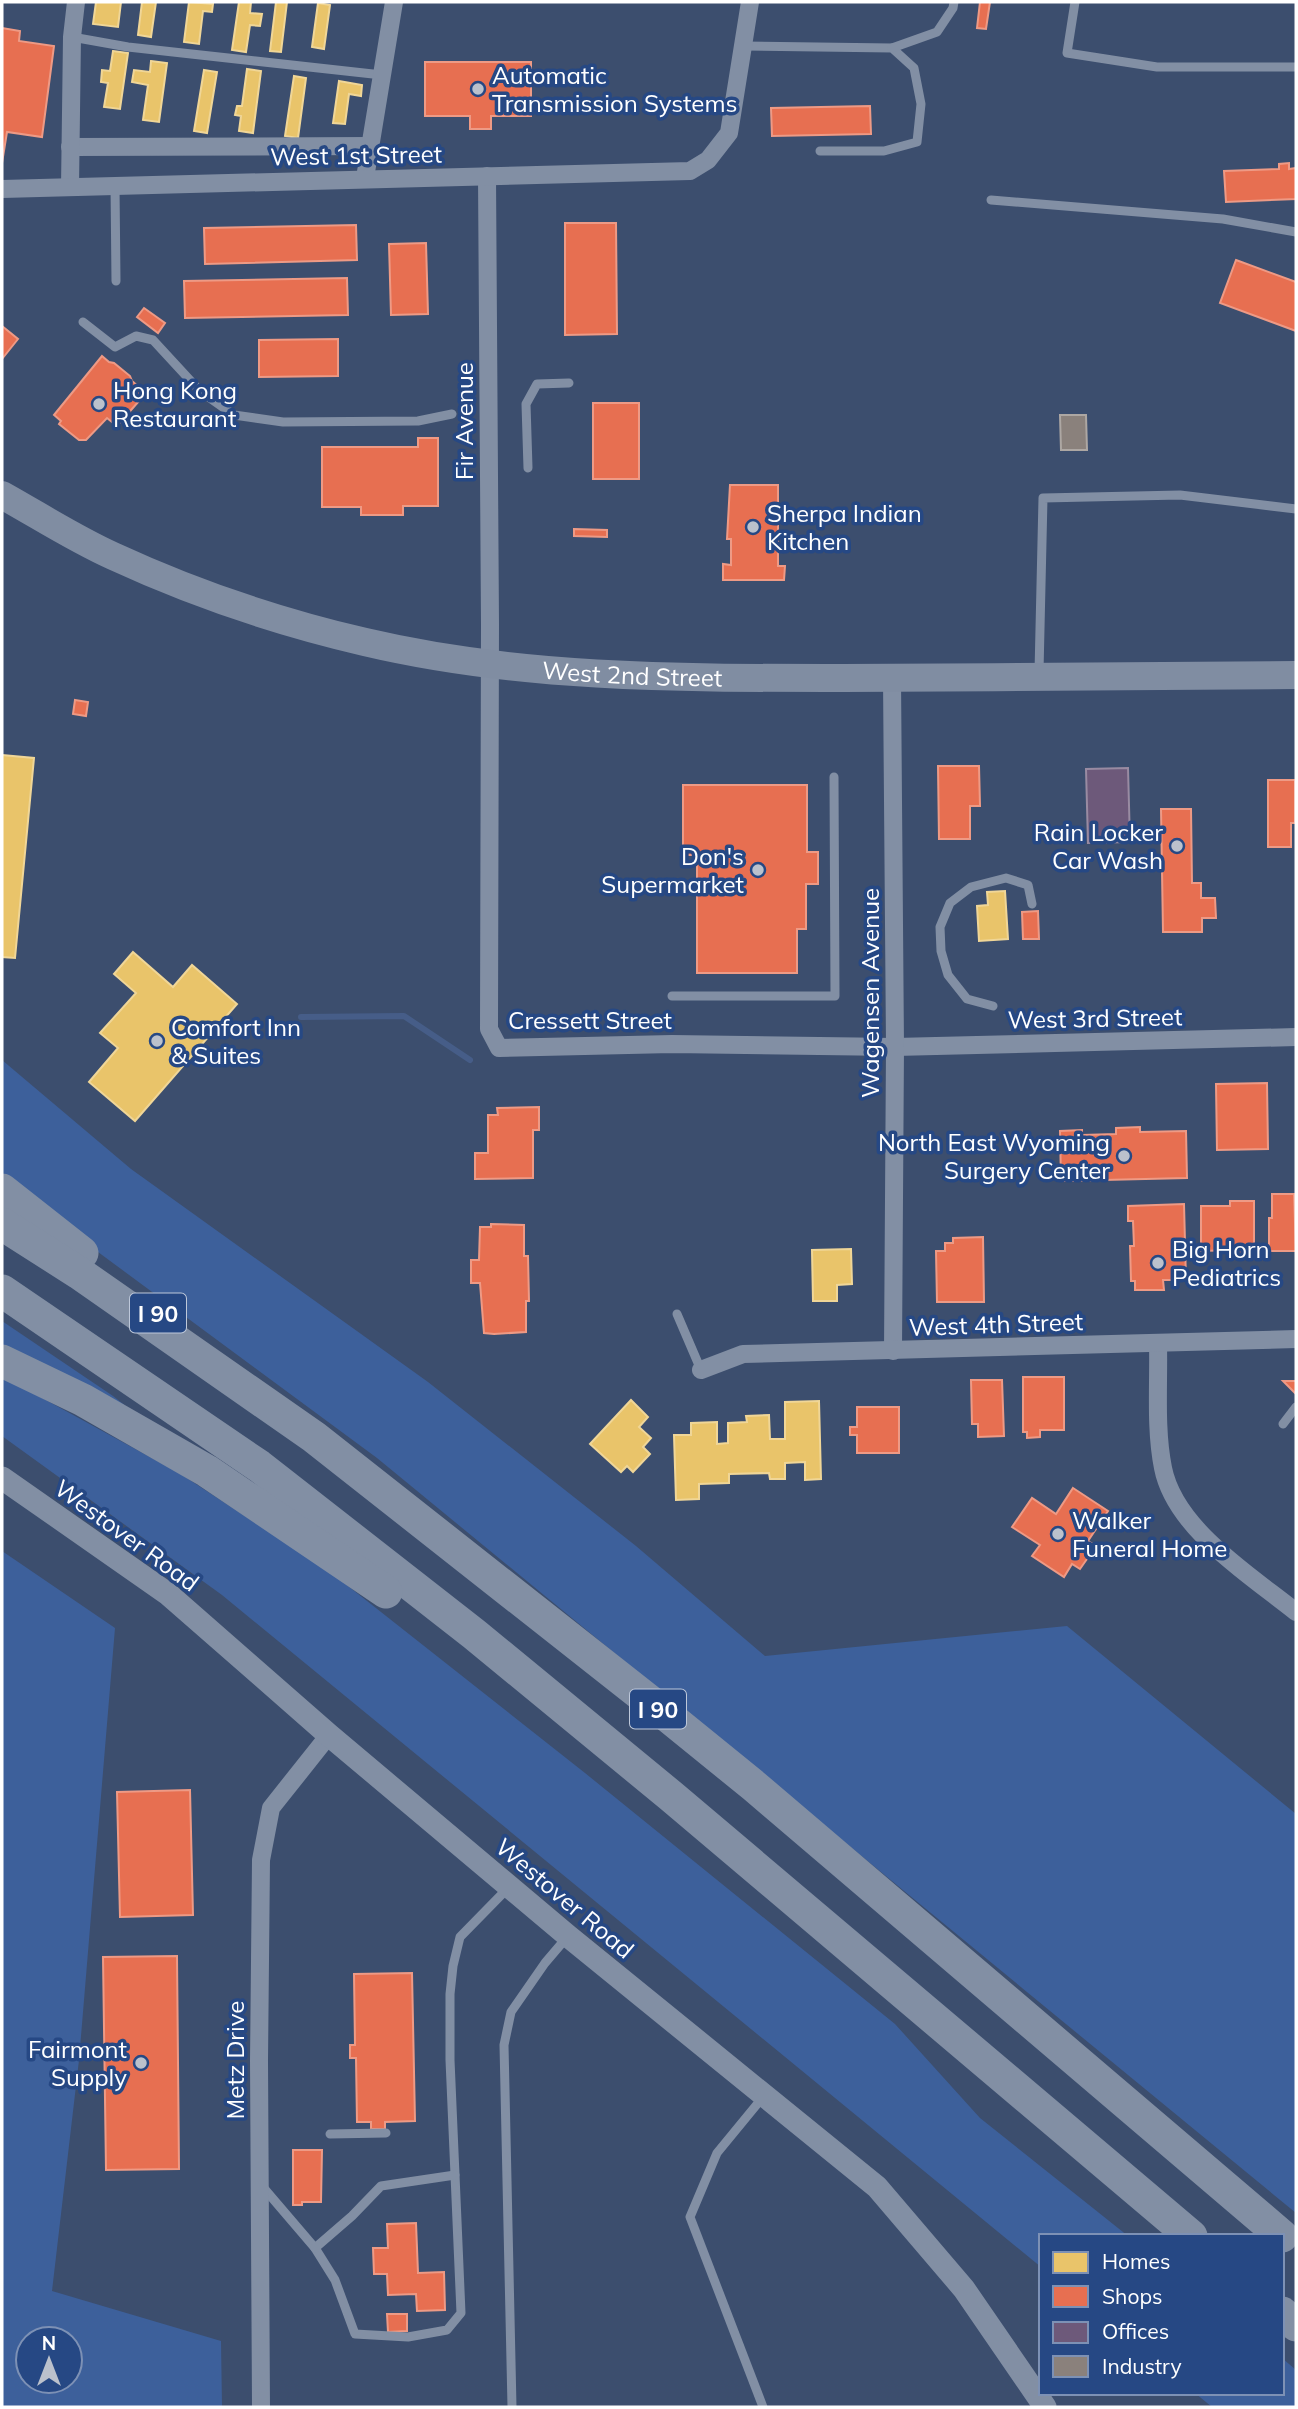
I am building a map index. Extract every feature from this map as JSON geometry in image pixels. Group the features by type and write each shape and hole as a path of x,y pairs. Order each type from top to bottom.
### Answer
{"highway":[{"name":"I 90","path":"2,1190 754,1786 1277,2234"},
{"name":"I 90","path":"2,1224 79,1273 314,1437"},
{"name":"I 90","path":"2,1291 260,1466 474,1634 671,1796 1189,2234"},
{"name":"I 90","path":"2,1361 83,1400 207,1471 354,1570 671,1796"}],"main road":[{"name":"West 2nd Street","path":"2,495 110,555 197,591 283,620 363,642 490,665 680,678 1039,679 1296,676"}],"street":[{"path":"70,187 72,37 76,2"},
{"path":"365,178 394,2"},
{"path":"743,46 750,2"},
{"name":"West 1st Street","path":"2,189 690,171 708,160 729,133 743,46"},
{"path":"70,147 371,146"},
{"name":"Fir Avenue","path":"487,176 490,665"},
{"name":"Cressett Street","path":"490,665 489,1029 499,1048 672,1044 895,1047"},
{"name":"Wagensen Avenue","path":"892,678 895,1047 893,1351"},
{"name":"West 3rd Street","path":"895,1047 1296,1037"},
{"name":"West 4th Street","path":"701,1370 743,1354 1296,1339"},
{"path":"1158,1343 1163,1470 1180,1507 1198,1533 1296,1612"},
{"name":"Westover Road","path":"2,1478 168,1594 329,1735 568,1936 877,2187 964,2289 1045,2407"},
{"name":"Metz Drive","path":"261,2407 261,1860 271,1808 329,1735"}],"lane":[{"path":"743,46 892,48 937,32 954,2"},
{"path":"1075,2 1067,53 1157,67 1296,66"},
{"path":"72,37 128,47 382,75"},
{"path":"820,151 884,151 917,142 921,104 914,68 892,48"},
{"path":"115,186 116,281"},
{"path":"991,200 1223,219 1296,232"},
{"path":"83,322 115,347 136,336 153,340 200,391 234,415 283,422 418,421 452,414"},
{"path":"528,468 526,404 537,384 569,383"},
{"path":"1039,679 1043,498 1180,495 1296,509"},
{"path":"672,996 835,996 834,777"},
{"path":"993,1006 967,999 948,975 941,951 940,927 950,903 971,887 1006,878 1027,885 1031,904"},
{"path":"677,1314 701,1370"},
{"path":"1283,1424 1296,1407"},
{"path":"260,2183 315,2248 335,2280 355,2334 408,2337 447,2330 461,2314 450,2060 450,1994 453,1966 460,1937 510,1886"},
{"path":"512,2407 504,2045 511,2012 568,1936"},
{"path":"763,2407 690,2217 717,2153 765,2096"},
{"path":"330,2134 386,2133"},
{"path":"315,2248 381,2186 455,2175"}],"shaded area":[{"path":"2,1060 131,1169 428,1382 636,1546 765,1656 1067,1626 1296,1814 1296,2213 377,1458 98,1252 2,1176"},
{"path":"2,1321 113,1396 156,1430 2,1349"},
{"path":"2,1376 179,1473 329,1571 585,1773 895,2024 980,2118 1125,2234 1039,2234 1039,2265 222,1595 2,1436"},
{"path":"2,1551 115,1628 79,2060 52,2291 221,2341 222,2407 2,2407"},
{"path":"1284,2360 1296,2370 1296,2407 1212,2407 1197,2395 1284,2395"}],"building: Homes":[{"path":"96,2 121,2 118,27 93,24"},
{"path":"142,2 156,2 151,37 138,35"},
{"path":"189,2 213,4 212,12 203,11 199,44 184,42"},
{"path":"239,2 251,2 250,13 262,14 260,26 250,25 246,52 232,50"},
{"path":"276,2 287,2 281,52 270,51"},
{"path":"318,3 330,5 324,49 312,47"},
{"path":"113,51 128,53 120,109 104,107 108,83 101,82 102,70 110,71"},
{"path":"151,61 167,63 159,122 143,120 148,85 132,82 134,70 150,72"},
{"path":"247,69 261,71 253,133 239,131 241,116 235,115 237,106 242,106"},
{"path":"204,70 217,72 207,133 194,131"},
{"path":"294,76 306,78 298,138 285,136"},
{"path":"339,81 362,85 361,96 349,94 345,124 333,123"},
{"path":"2,755 34,758 15,958 2,957"},
{"path":"1005,891 1008,939 979,941 977,906 988,905 987,892"},
{"name":"Comfort Inn & Suites","path":"133,952 173,987 192,965 237,1004 135,1121 89,1082 118,1048 100,1033 136,993 114,974"},
{"path":"851,1249 852,1284 837,1285 837,1301 813,1301 812,1250"},
{"path":"631,1400 648,1417 639,1427 651,1438 643,1447 650,1454 633,1472 627,1466 621,1472 590,1444"},
{"path":"819,1401 821,1479 805,1480 805,1462 785,1463 785,1479 770,1479 769,1473 729,1474 729,1483 699,1484 699,1499 676,1500 674,1435 691,1435 691,1423 717,1422 717,1444 728,1443 728,1423 747,1422 746,1416 769,1415 770,1439 785,1439 785,1402"}],"building: Shops":[{"path":"980,2 990,2 986,29 977,28"},
{"path":"2,28 20,31 19,41 54,46 42,137 7,132 2,163"},
{"name":"Automatic Transmission Systems","path":"425,62 531,62 531,116 491,116 491,129 470,129 470,116 425,116"},
{"path":"870,106 871,134 772,136 771,108"},
{"path":"1289,163 1289,169 1296,168 1296,199 1226,202 1224,171 1279,169 1279,164"},
{"path":"565,223 616,223 617,334 565,335"},
{"path":"356,225 357,260 205,264 204,228"},
{"path":"426,243 428,314 391,315 389,244"},
{"path":"1236,260 1296,282 1296,331 1220,303"},
{"path":"347,278 348,315 185,318 184,281"},
{"path":"144,308 165,323 158,333 137,317"},
{"path":"2,326 18,339 2,359"},
{"path":"338,339 338,376 259,377 259,340"},
{"name":"Hong Kong Restaurant","path":"102,356 130,376 146,393 117,426 107,418 86,440 79,440 59,424 61,421 54,415"},
{"path":"593,403 639,403 639,479 593,479"},
{"path":"418,438 438,438 438,506 403,506 403,515 361,515 361,507 322,507 322,447 418,447"},
{"name":"Sherpa Indian Kitchen","path":"730,485 778,485 778,566 785,566 784,580 723,580 723,564 731,565 731,539 727,539"},
{"path":"574,529 607,530 607,537 574,536"},
{"path":"75,700 88,702 86,716 73,714"},
{"path":"938,766 979,766 980,806 970,806 970,839 939,839"},
{"path":"1268,780 1295,780 1295,823 1291,823 1291,847 1268,847"},
{"name":"Don's Supermarket","path":"683,785 807,785 807,852 818,852 818,884 806,884 806,929 797,929 797,973 697,973 697,855 683,855"},
{"name":"Rain Locker Car Wash","path":"1161,809 1191,809 1192,883 1201,883 1201,898 1215,898 1216,918 1202,918 1202,932 1163,932"},
{"path":"1038,911 1039,939 1023,939 1022,912"},
{"path":"1267,1083 1268,1149 1217,1150 1216,1084"},
{"path":"539,1107 539,1130 533,1130 533,1178 475,1179 475,1153 488,1153 488,1115 498,1115 497,1108"},
{"name":"North East Wyoming Surgery Center","path":"1140,1127 1140,1132 1186,1131 1187,1178 1061,1181 1060,1131 1082,1130 1082,1135 1116,1134 1116,1128"},
{"path":"1272,1194 1294,1194 1296,1251 1269,1251"},
{"path":"1230,1201 1254,1201 1254,1253 1250,1253 1250,1256 1236,1256 1236,1250 1201,1251 1201,1206 1230,1206"},
{"name":"Big Horn Pediatrics","path":"1184,1204 1186,1280 1163,1280 1164,1290 1135,1290 1135,1281 1131,1281 1130,1246 1134,1246 1133,1221 1128,1221 1128,1206"},
{"path":"491,1224 524,1225 529,1301 526,1301 526,1332 484,1333 480,1283 471,1283 471,1260 479,1260 480,1227 491,1227"},
{"path":"983,1237 984,1302 937,1302 936,1251 945,1251 945,1243 953,1243 953,1238"},
{"path":"1023,1377 1064,1377 1064,1430 1040,1430 1040,1437 1027,1438 1027,1432 1023,1432"},
{"path":"971,1380 1002,1380 1004,1436 978,1437 978,1424 972,1424"},
{"path":"1283,1381 1296,1381 1296,1394"},
{"path":"857,1407 899,1407 899,1453 857,1453 857,1435 850,1435 850,1427 857,1427"},
{"name":"Walker Funeral Home","path":"1073,1488 1108,1511 1088,1541 1096,1546 1080,1569 1072,1564 1064,1577 1032,1556 1040,1545 1012,1527 1032,1498 1056,1514"},
{"path":"190,1790 193,1915 120,1917 117,1792"},
{"name":"Fairmont Supply","path":"177,1956 179,2169 106,2170 103,1957"},
{"path":"412,1973 415,2121 385,2122 385,2129 371,2129 371,2122 357,2122 356,2058 350,2058 350,2045 355,2045 354,1974"},
{"path":"293,2150 322,2150 321,2202 293,2205"},
{"path":"416,2223 418,2273 444,2272 445,2310 417,2311 416,2294 388,2295 387,2274 374,2274 373,2248 388,2248 387,2224"},
{"path":"387,2314 407,2314 407,2331 388,2332"}],"building: Offices":[{"path":"1128,768 1130,842 1088,843 1086,769"}],"building: Industry":[{"path":"1060,415 1086,415 1087,450 1061,450"}],"waterway":[{"path":"301,1017 404,1016 470,1060"}],"place":[{"name":"Automatic Transmission Systems","path":"478,89"},
{"name":"Hong Kong Restaurant","path":"99,404"},
{"name":"Sherpa Indian Kitchen","path":"753,527"},
{"name":"Rain Locker Car Wash","path":"1177,846"},
{"name":"Don's Supermarket","path":"758,870"},
{"name":"Comfort Inn & Suites","path":"157,1041"},
{"name":"North East Wyoming Surgery Center","path":"1124,1156"},
{"name":"Big Horn Pediatrics","path":"1158,1263"},
{"name":"Walker Funeral Home","path":"1058,1534"},
{"name":"Fairmont Supply","path":"141,2063"}]}
